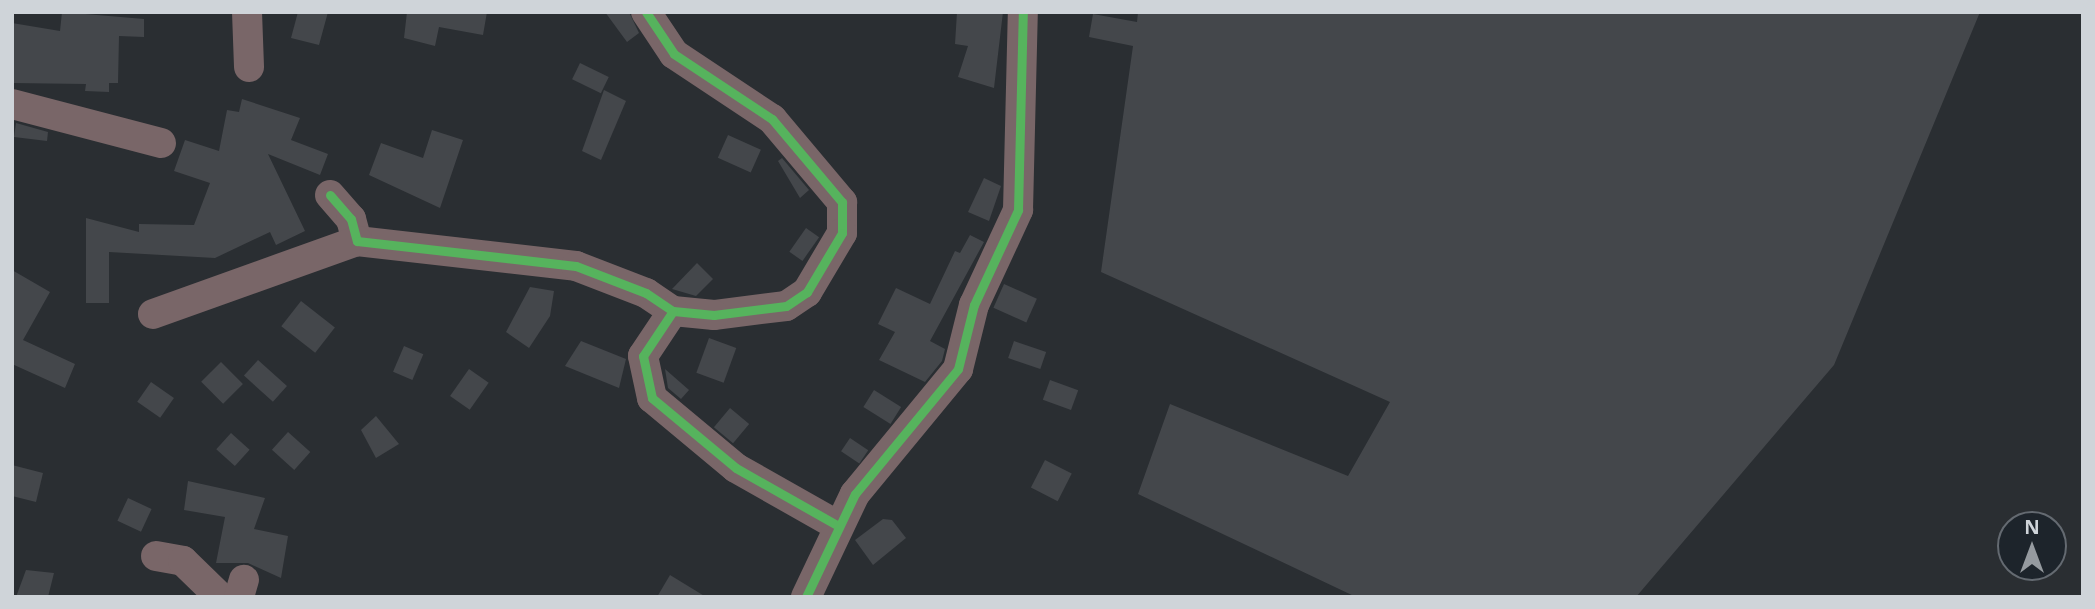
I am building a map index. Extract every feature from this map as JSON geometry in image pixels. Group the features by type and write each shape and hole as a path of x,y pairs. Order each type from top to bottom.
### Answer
{"street":[{"path":"247,12 249,67"},
{"path":"153,314 357,241 576,266 646,293 673,312 714,316 786,306 807,292 842,233 842,202 772,119 674,54 646,12"},
{"path":"806,597 835,524 954,376 974,305 1018,210 1023,12"},
{"path":"12,104 161,143"},
{"path":"330,195 351,219 357,241"},
{"path":"673,312 643,356 652,398 736,468 835,524"},
{"path":"156,556 183,561 234,591"}],"building":[{"path":"62,12 144,19 144,37 119,36 118,83 109,83 109,92 85,91 86,84 12,83 12,23 60,31"},
{"path":"298,12 328,12 319,45 291,38"},
{"path":"407,12 487,12 483,35 439,27 435,46 404,38"},
{"path":"605,12 629,12 639,33 627,42"},
{"path":"957,12 1003,12 994,88 958,77 968,46 955,44"},
{"path":"1138,12 1980,12 1834,365 1636,597 1356,597 1138,494 1170,404 1348,476 1390,402 1101,272 1133,46 1089,37 1093,14 1137,22"},
{"path":"580,63 609,77 601,93 572,79"},
{"path":"604,90 626,101 601,160 582,151"},
{"path":"242,99 300,118 291,140 328,154 320,175 268,154 305,231 276,245 270,232 215,258 109,252 109,303 86,303 86,218 139,232 139,224 194,225 210,183 174,171 185,140 219,151 227,110 239,112"},
{"path":"16,123 48,132 47,141 14,137"},
{"path":"432,130 463,140 440,208 369,175 381,143 423,158"},
{"path":"728,135 761,150 751,172 718,158"},
{"path":"782,158 809,190 800,198 778,161"},
{"path":"984,178 1001,186 989,221 968,212"},
{"path":"806,228 819,237 802,261 789,252"},
{"path":"970,235 984,242 930,341 945,349 942,361 925,382 879,360 895,332 878,324 896,288 930,304 955,251 960,253"},
{"path":"697,263 713,279 696,296 672,289"},
{"path":"12,270 50,292 23,340 75,364 65,388 12,364"},
{"path":"1004,284 1037,299 1026,322 993,308"},
{"path":"530,287 554,291 550,316 529,348 506,332"},
{"path":"301,301 335,327 315,353 281,326"},
{"path":"709,338 736,348 724,383 696,373"},
{"path":"581,341 626,359 619,388 565,366"},
{"path":"1014,341 1046,352 1040,369 1008,358"},
{"path":"404,346 423,354 412,380 393,372"},
{"path":"258,360 287,386 273,402 244,376"},
{"path":"221,362 243,384 223,404 201,382"},
{"path":"469,369 489,383 470,410 450,396"},
{"path":"665,369 689,390 681,399 668,388"},
{"path":"1050,380 1078,390 1071,410 1043,400"},
{"path":"151,382 174,398 160,418 137,402"},
{"path":"874,390 901,407 891,424 863,407"},
{"path":"730,408 749,424 733,443 714,427"},
{"path":"376,416 399,444 376,458 361,430"},
{"path":"288,432 310,452 294,470 272,450"},
{"path":"231,433 250,450 235,466 216,449"},
{"path":"850,438 868,450 859,464 841,451"},
{"path":"1045,460 1072,474 1058,501 1031,488"},
{"path":"12,465 43,473 36,502 12,496"},
{"path":"188,481 265,498 254,529 288,536 281,578 248,563 216,563 225,517 184,510"},
{"path":"128,498 152,509 141,532 117,521"},
{"path":"883,519 892,520 906,538 873,565 855,540"},
{"path":"26,570 54,573 48,597 16,597"},
{"path":"670,575 706,597 657,597"}],"cycle path":[{"path":"646,12 674,54 772,119 842,202 842,233 807,292 786,306 714,315 673,311"},
{"path":"806,597 855,494 958,369 974,305 1018,210 1023,12"},
{"path":"330,195 351,219 357,241 576,266 646,293 673,311 643,356 652,398 736,468 835,524"}]}
